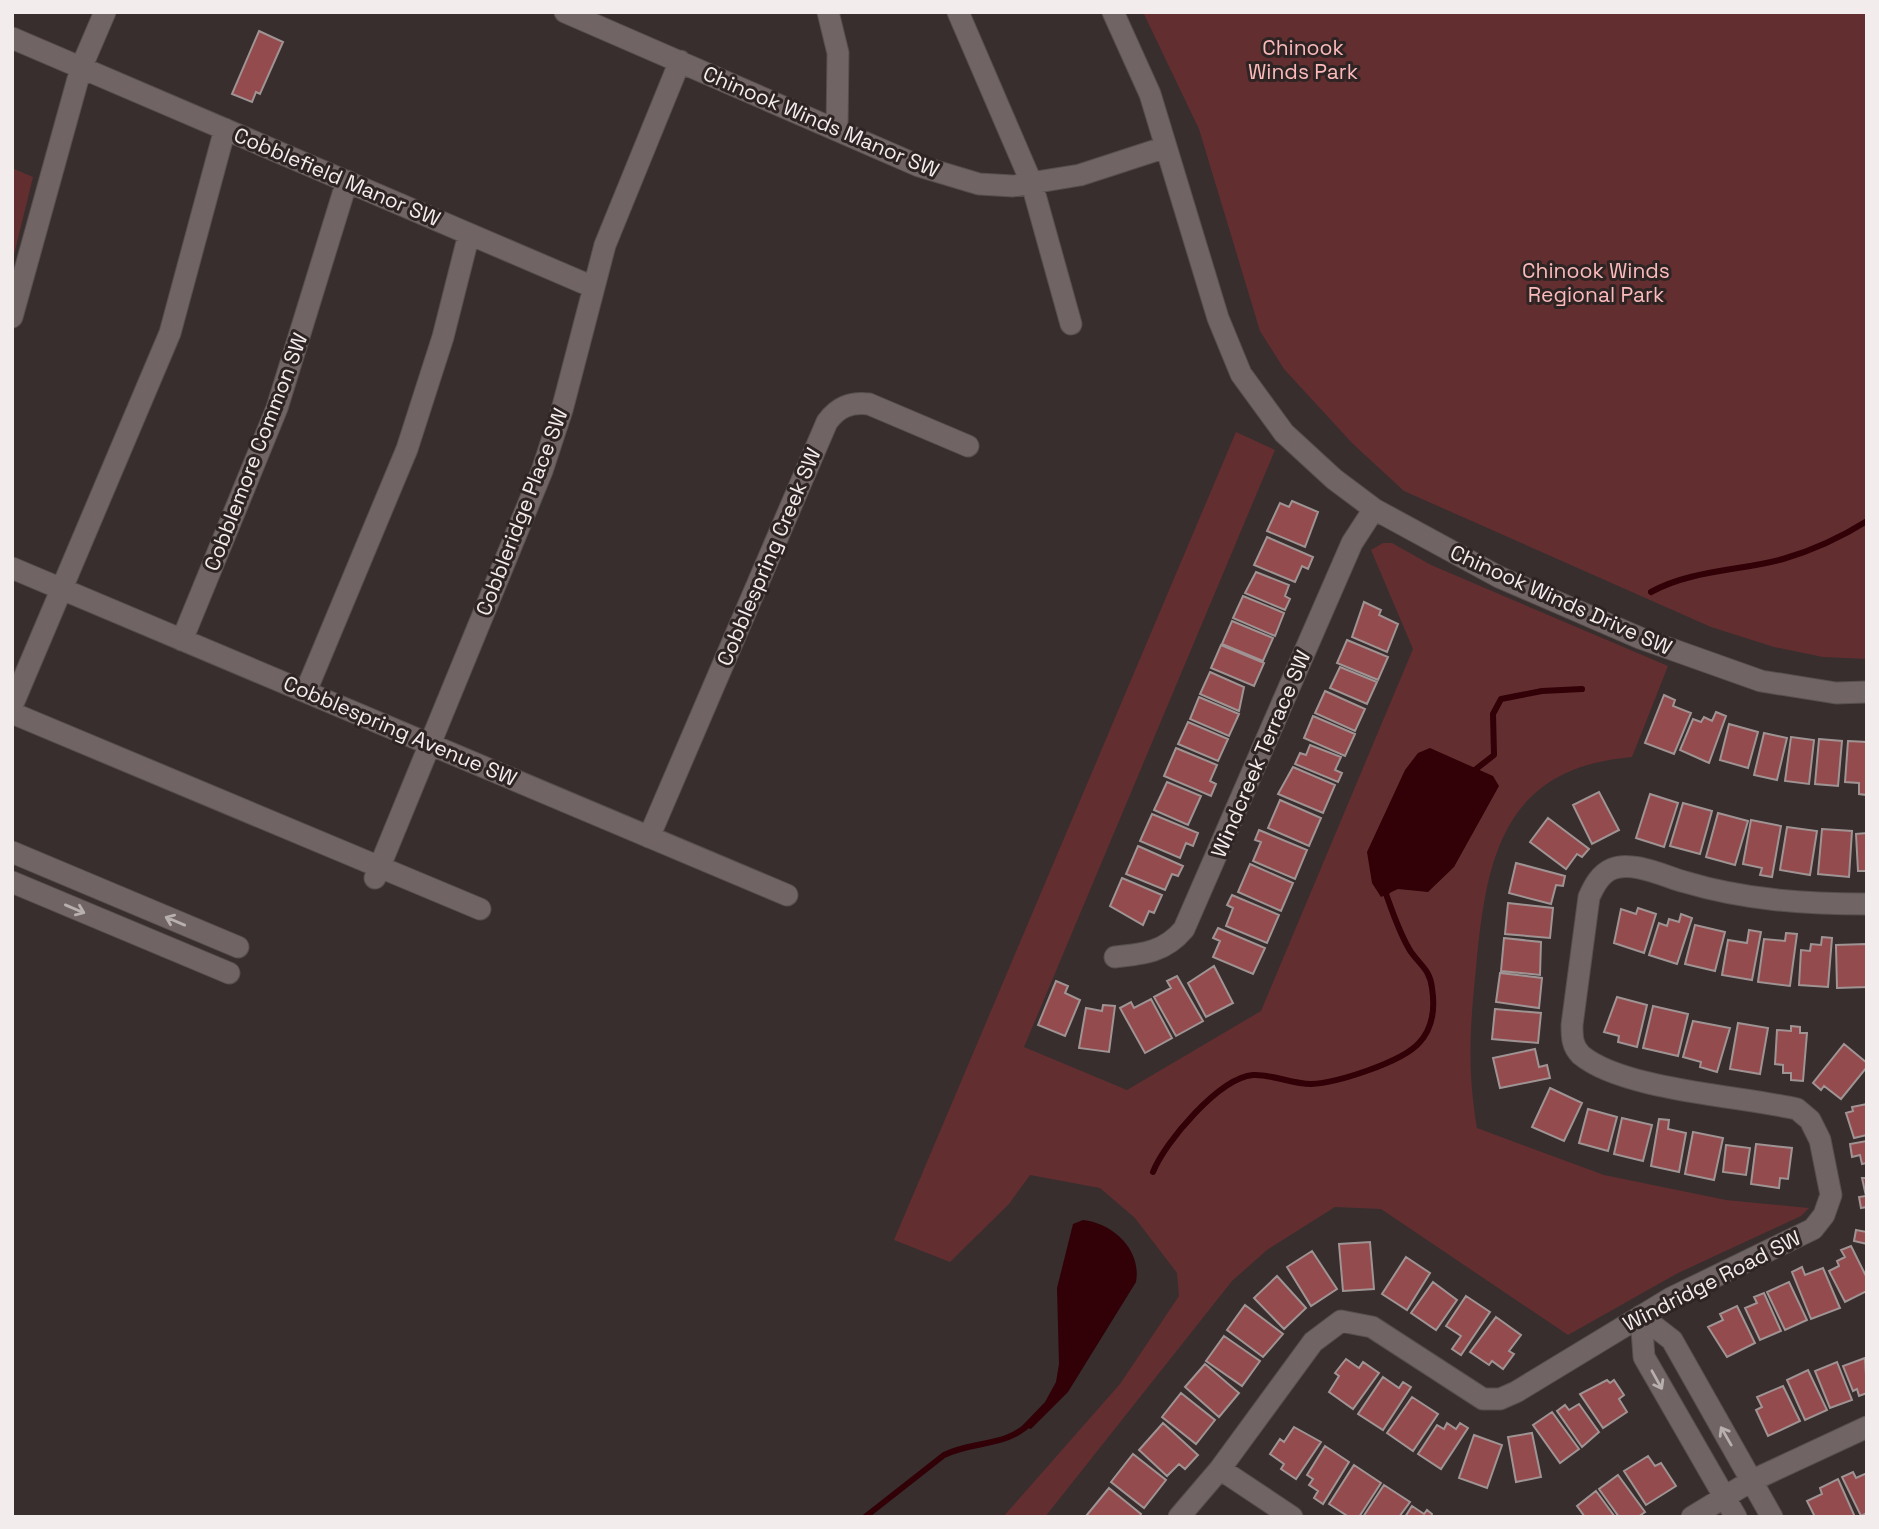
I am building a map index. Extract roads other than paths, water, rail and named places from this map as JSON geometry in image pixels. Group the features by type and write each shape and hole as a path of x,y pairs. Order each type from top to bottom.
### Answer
{"street":[{"path":"12,317 82,68 105,12"},
{"name":"Chinook Winds Manor SW","path":"565,12 945,175 979,184 1032,184 1080,175 1166,147"},
{"path":"828,12 838,53 837,130"},
{"path":"958,12 1032,184 1070,324"},
{"name":"Chinook Winds Drive SW","path":"1113,12 1150,94 1218,318 1241,374 1284,433 1334,480 1374,509 1499,577 1692,658 1761,681 1836,693 1867,692"},
{"name":"Cobblefield Manor SW","path":"12,38 593,287"},
{"name":"Cobbleridge Place SW","path":"377,872 542,471 562,410 605,245 680,61"},
{"path":"12,706 170,333 225,129"},
{"name":"Cobblemore Common SW","path":"182,640 277,408 347,181"},
{"path":"306,691 411,438 443,337 469,234"},
{"name":"Cobblespring Creek SW","path":"649,837 827,422 835,411 857,403 869,404 968,446"},
{"name":"Windcreek Terrace SW","path":"1115,957 1151,953 1173,943 1184,929 1352,543 1374,509"},
{"name":"Cobblespring Avenue SW","path":"12,568 787,895"},
{"path":"12,713 377,872 480,909"},
{"path":"12,852 237,947"},
{"name":"Windridge Road SW","path":"1179,1517 1220,1469 1313,1342 1341,1321 1373,1327 1483,1399 1500,1399 1516,1392 1641,1315 1739,1263 1813,1229 1824,1215 1831,1195 1820,1140 1810,1120 1797,1109 1639,1079 1602,1068 1580,1054 1572,1042 1572,1025 1588,897 1597,881 1613,868 1630,866 1708,889 1777,901 1867,904"},
{"path":"12,882 229,973"},
{"path":"1641,1315 1672,1340 1772,1517"},
{"path":"1641,1315 1644,1357 1737,1517"},
{"path":"1692,1517 1751,1481 1867,1427"},
{"path":"1220,1469 1292,1517"}],"waterway":[{"path":"1651,592 1682,579 1794,555 1826,543 1867,521"},
{"path":"1471,773 1494,755 1493,714 1501,699 1542,691 1582,689"},
{"path":"1153,1172 1159,1159 1195,1113 1225,1087 1239,1079 1260,1075 1304,1084 1322,1083 1384,1064 1411,1050 1424,1037 1432,1017 1431,982 1400,931 1386,894 1389,888"},
{"path":"865,1517 944,1455 1012,1436 1032,1421"}],"park label":[{"name":"Chinook Winds Park","path":"1303,60"},
{"name":"Chinook Winds Regional Park","path":"1596,283"}]}
